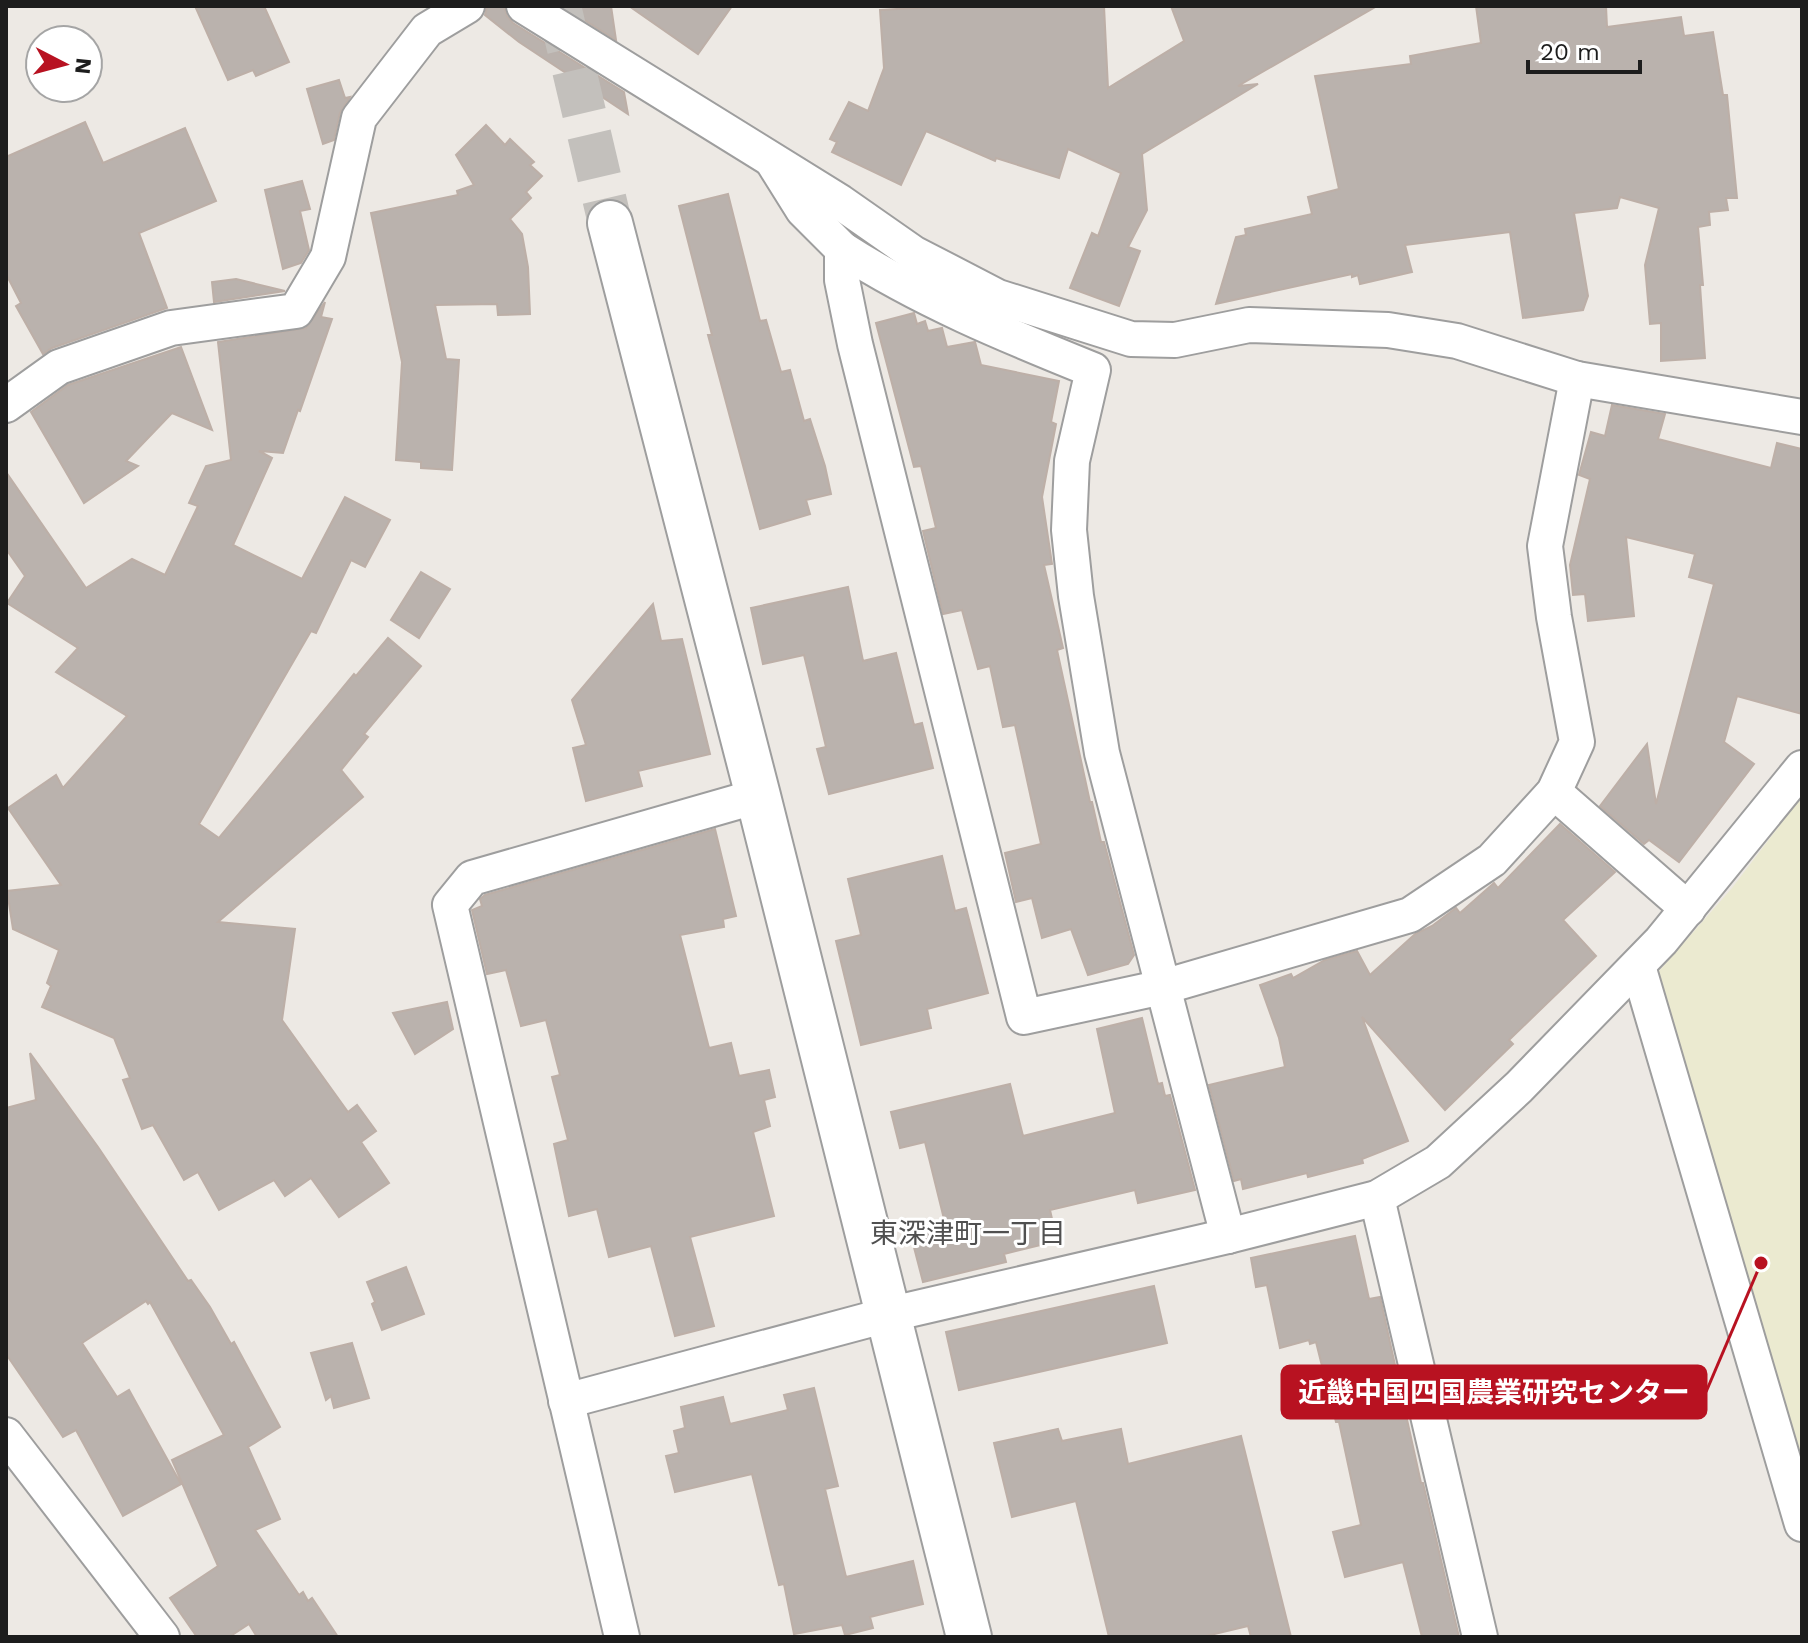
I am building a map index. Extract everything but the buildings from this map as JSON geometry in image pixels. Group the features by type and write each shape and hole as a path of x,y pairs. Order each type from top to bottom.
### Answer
{"street":[{"path":"6,405 59,367 171,328 296,311 328,257 359,118 427,30 467,6"},
{"path":"524,6 840,202 913,253 998,297 1131,339 1175,340 1249,325 1388,330 1457,341 1577,379 1802,417"},
{"path":"773,162 803,210 842,249 891,281 973,321 1093,370 1072,461 1069,530 1076,596 1102,753 1228,1236"},
{"path":"610,223 758,796 969,1637"},
{"path":"842,249 842,280 855,344 1024,1017 1163,987 1410,915 1492,860 1554,792 1577,742 1554,617 1545,546 1577,379"},
{"path":"566,1401 887,1315 1377,1198 1438,1162 1519,1087 1638,966 1802,768"},
{"path":"1554,792 1688,909"},
{"path":"622,1637 450,905 472,878 758,796"},
{"path":"1638,966 1802,1524"},
{"path":"1377,1198 1480,1637"},
{"path":"6,1435 162,1637"}],"green space":[{"path":"1802,796 1802,1531 1638,995 1732,888"}],"tunnel":[{"path":"559,6 610,223"}],"place":[{"name":"近畿中国四国農業研究センター","path":"1761,1263"}],"district":[{"name":"東深津町一丁目","path":"968,1233"}]}
